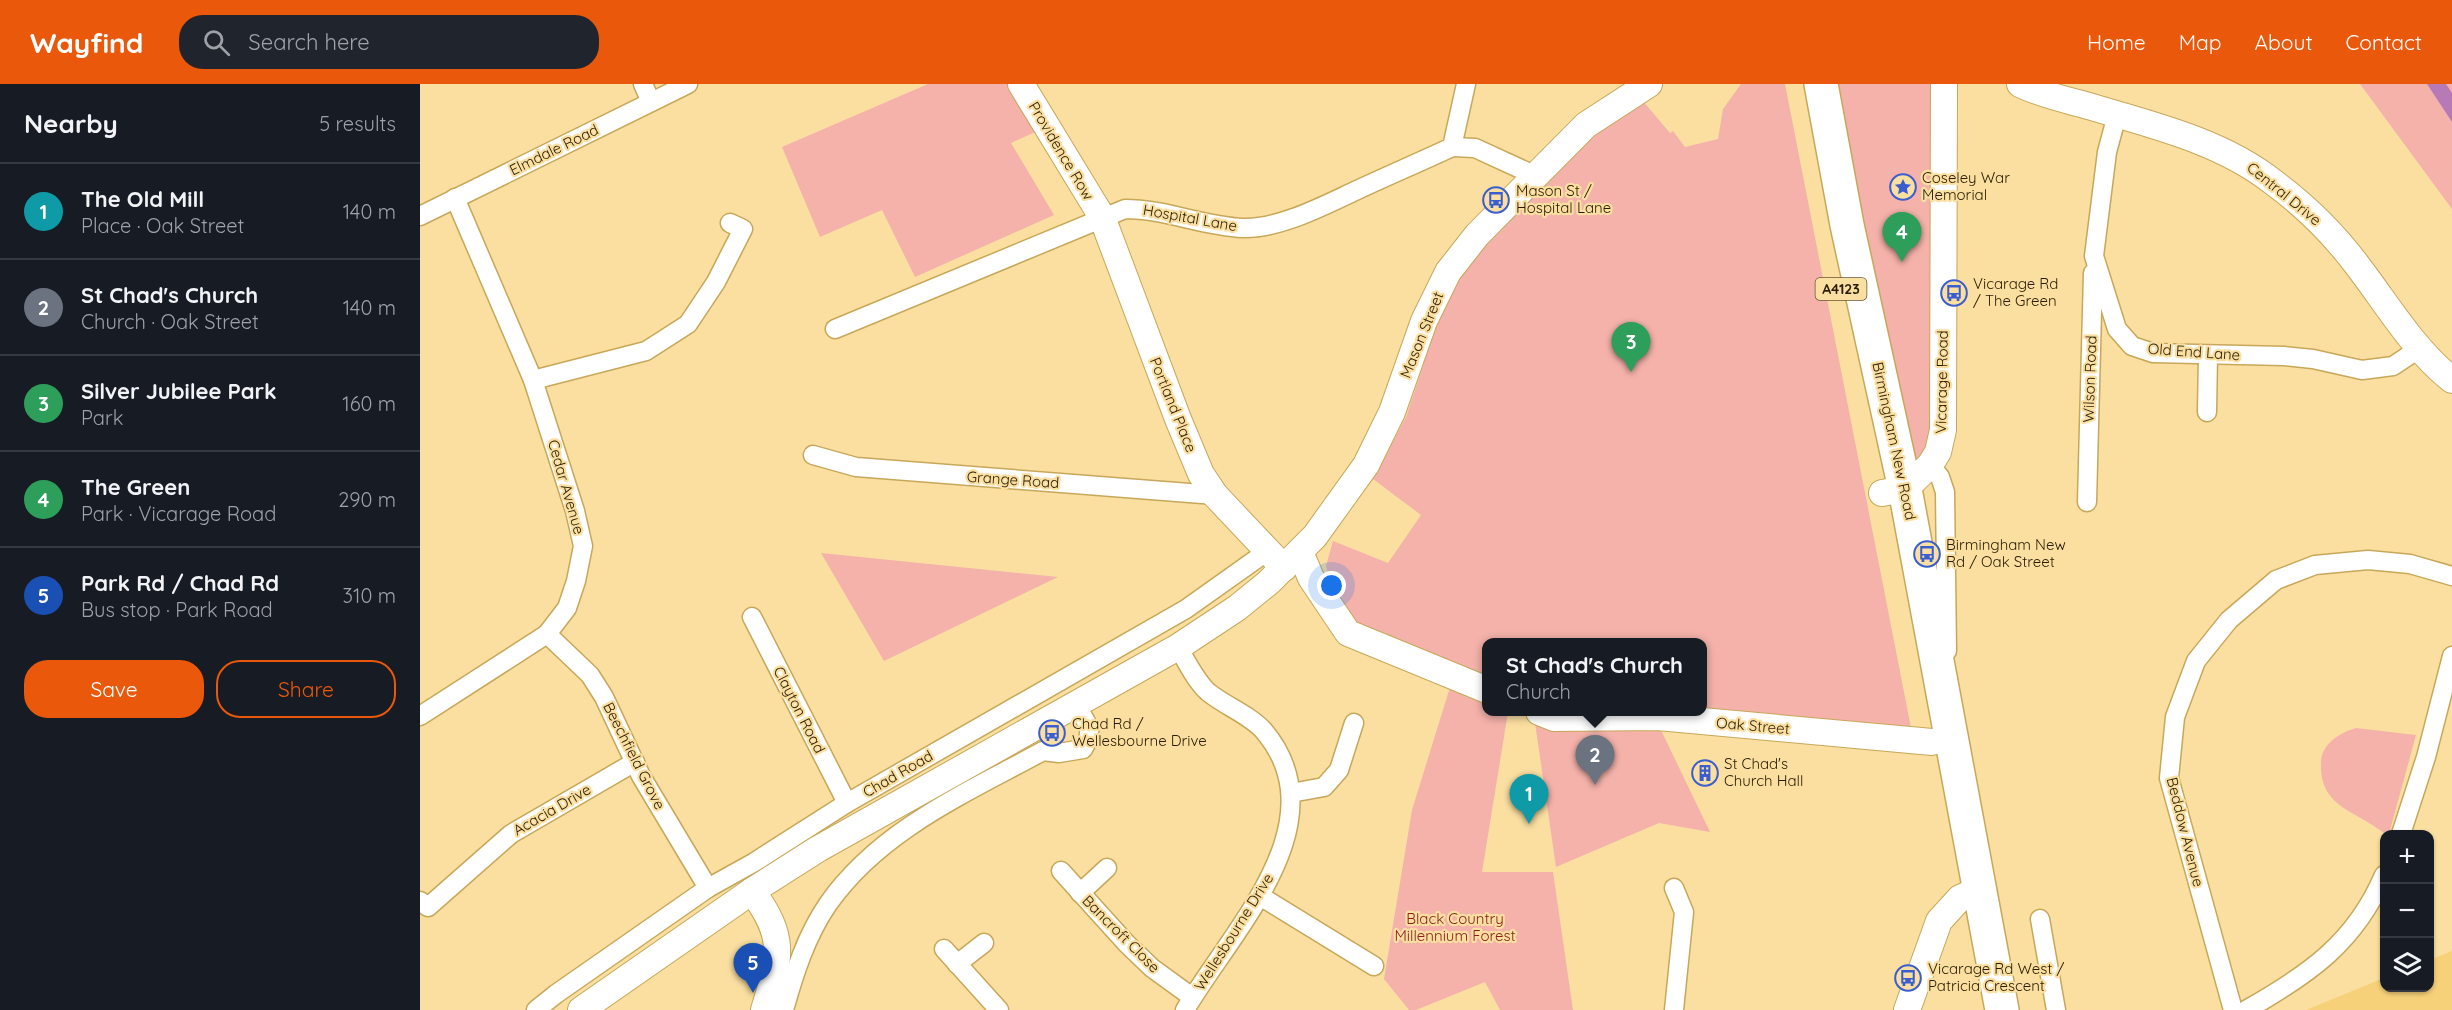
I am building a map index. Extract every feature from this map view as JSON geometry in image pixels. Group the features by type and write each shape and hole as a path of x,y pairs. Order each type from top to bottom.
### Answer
{"highway":[{"name":"Birmingham New Road","path":"1802,84 1893,491 1947,713 1982,1010"},
{"name":"Birmingham New Road","path":"1821,84 1893,491 1932,742 2002,1010"}],"street":[{"path":"643,84 651,102"},
{"name":"Elmdale Road","path":"420,216 688,84"},
{"name":"Providence Row","path":"1021,84 1102,217"},
{"path":"1466,84 1452,147 1475,148 1536,176"},
{"name":"Mason Street","path":"1284,557 1315,536 1365,465 1392,412 1424,321 1448,272 1477,235 1586,125 1649,84"},
{"name":"Vicarage Road","path":"1893,491 1930,465 1938,452 1943,430 1944,84"},
{"name":"Vicarage Road","path":"1944,116 1959,84"},
{"name":"Central Drive","path":"2020,84 2180,135 2239,158 2273,181 2328,230 2420,348 2439,370 2452,380"},
{"name":"Old End Lane","path":"2117,115 2107,152 2094,256 2112,319 2117,329 2132,346 2153,353 2284,356 2313,359 2362,370 2393,366 2420,348"},
{"name":"Hospital Lane","path":"835,329 1125,209 1149,209 1242,228 1261,226 1311,211 1452,147"},
{"name":"Cedar Avenue","path":"420,716 547,634 567,608 576,581 583,546 575,511 533,380 455,198"},
{"name":"Portland Place","path":"1102,217 1201,474 1215,495 1284,557"},
{"path":"533,380 646,351 688,324 717,282 743,229 730,223"},
{"name":"Wilson Road","path":"2087,502 2094,256"},
{"path":"2207,412 2208,355"},
{"name":"Grange Road","path":"813,455 856,467 1215,495"},
{"path":"1930,465 1940,477 1945,492 1948,575 1947,713"},
{"path":"1284,557 1311,578 1348,633 1482,688"},
{"name":"Chad Road","path":"581,1010 752,891 860,825 1178,646 1237,608 1284,557"},
{"name":"Chad Road","path":"536,1010 708,888 847,803 1186,609 1284,557"},
{"name":"Beddow Avenue","path":"2234,1010 2169,778 2175,717 2196,661 2229,621 2276,580 2314,565 2368,560 2410,564 2452,576"},
{"name":"Clayton Road","path":"752,617 847,803"},
{"name":"Beechfield Grove","path":"547,634 590,675 604,697 635,762 708,888"},
{"name":"Wellesbourne Drive","path":"1178,646 1200,682 1209,692 1262,729 1284,760 1291,793 1290,816 1272,874 1260,896 1189,1003"},
{"path":"2402,830 2426,757 2452,656"},
{"path":"784,1010 794,974 807,943 828,904 861,866 897,834 942,806 1043,751 1059,753 1083,749 1090,740 1091,730 1075,704"},
{"name":"Oak Street","path":"1550,716 1554,718 1658,717 1932,742"},
{"path":"1291,793 1323,787 1339,770 1354,723"},
{"name":"Acacia Drive","path":"420,901 428,907 511,834 635,762"},
{"name":"Bancroft Close","path":"1080,893 1107,868"},
{"name":"Bancroft Close","path":"1061,871 1152,968 1189,1003"},
{"path":"2246,1010 2314,968 2344,941 2374,898 2381,884"},
{"path":"1674,888 1684,912 1674,1010"},
{"path":"752,891 766,910 776,933 778,950 777,967 764,1010"},
{"path":"1907,1010 1939,921 1970,893"},
{"path":"1260,896 1374,966"},
{"path":"2040,920 2056,1010"},
{"path":"957,964 984,943"},
{"path":"944,949 999,1010"}],"shaded area":[{"path":"2427,84 2446,84 2452,93 2452,122"},
{"path":"2452,951 2452,1010 2306,1010 2380,980 2380,992 2434,992 2434,958"}],"green space":[{"path":"928,84 1009,84 1042,129 1011,143 1054,215 915,277 882,210 820,237 782,147"},
{"path":"1741,84 1785,84 1912,733 1707,711 1707,638 1482,638 1482,678 1355,627 1333,591 1326,566 1333,541 1388,563 1421,515 1373,479 1406,417 1436,327 1456,281 1483,244 1593,131 1642,100 1670,133 1673,131 1685,147 1718,139 1723,109"},
{"path":"1830,84 1937,84 1933,441 1911,466"},
{"path":"2360,84 2452,84 2452,209"},
{"path":"821,553 1058,577 884,661"},
{"name":"Black Country Millennium Forest","path":"1451,684 1482,696 1482,716 1507,716 1482,872 1553,872 1573,1010 1500,1010 1485,982 1416,1010 1409,1010 1384,979 1412,810"},
{"path":"1534,716 1659,726 1710,832 1659,823 1556,867"},
{"path":"2356,728 2416,735 2390,830 2380,830 2341,806 2326,789 2322,777 2322,755 2328,744"}],"place":[{"name":"Coseley War Memorial","path":"1903,187"},
{"name":"Mason St / Hospital Lane","path":"1496,200"},
{"name":"The Green","path":"1902,262"},
{"name":"Vicarage Rd / The Green","path":"1954,293"},
{"name":"Silver Jubilee Park","path":"1631,372"},
{"name":"Birmingham New Rd / Oak Street","path":"1927,554"},
{"name":"Chad Rd / Wellesbourne Drive","path":"1052,733"},
{"name":"St Chad's Church Hall","path":"1705,773"},
{"name":"St Chad's Church","path":"1595,785"},
{"name":"The Old Mill","path":"1529,824"},
{"name":"Vicarage Rd West / Patricia Crescent","path":"1908,978"},
{"name":"Park Rd / Chad Rd","path":"753,993"}]}
